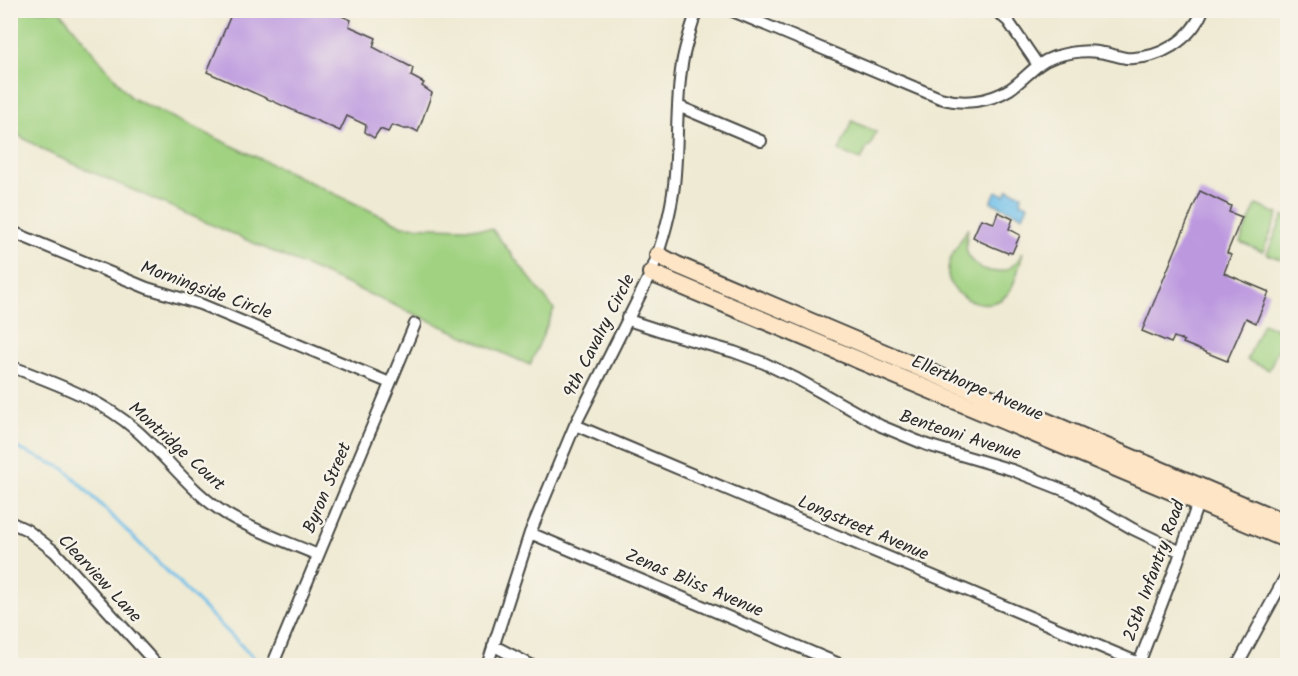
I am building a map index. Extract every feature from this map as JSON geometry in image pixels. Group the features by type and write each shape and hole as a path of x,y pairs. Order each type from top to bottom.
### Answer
{"street":[{"name":"9th Cavalry Circle","path":"487,666 530,533 575,425 658,255 670,211 675,175 682,65 688,36 697,10"},
{"path":"730,10 950,101 962,102 981,101 996,96 1010,89 1038,65 1052,58 1078,52 1101,52 1125,58 1156,54 1174,46 1184,38 1194,27 1203,10"},
{"path":"995,10 1008,21 1038,65"},
{"path":"678,106 761,141"},
{"name":"Morningside Circle","path":"10,231 147,288 200,304 390,383"},
{"name":"Ellerthorpe Avenue","path":"658,255 1200,495 1287,540"},
{"name":"Ellerthorpe Avenue","path":"651,273 1200,495 1287,524"},
{"name":"Benteoni Avenue","path":"627,318 676,336 764,363 881,426 927,445 1012,470 1071,494 1133,529 1181,552"},
{"name":"Byron Street","path":"272,666 415,324"},
{"name":"Montridge Court","path":"10,366 107,408 136,430 200,495 226,514 318,555"},
{"name":"Longstreet Avenue","path":"575,425 1138,664"},
{"name":"25th Infantry Road","path":"1138,664 1200,495"},
{"name":"Clearview Lane","path":"10,522 27,530 55,552 158,666"},
{"name":"Zenas Bliss Avenue","path":"530,533 844,666"},
{"path":"1237,666 1285,585 1287,572"},
{"path":"493,646 533,666"}],"green space":[{"path":"11,10 60,11 131,98 403,226 492,229 554,309 530,365 49,153 11,131"},
{"path":"852,121 876,132 861,160 839,151"},
{"path":"1256,205 1278,214 1263,252 1240,242"},
{"path":"1283,216 1287,218 1287,262 1267,254"},
{"path":"968,228 966,249 968,255 983,269 996,272 1007,270 1016,263 1023,252 1018,273 1009,292 992,303 971,301 954,289 949,280 948,270 951,259"},
{"path":"1263,323 1285,333 1269,370 1247,360"}],"water":[{"path":"1008,189 1022,195 1020,202 1028,205 1023,216 991,202 996,191 1005,195"}],"building":[{"path":"233,10 328,10 351,20 349,26 376,38 373,47 413,68 411,76 424,83 422,86 432,93 418,132 392,125 388,132 380,129 374,138 365,132 366,125 347,116 340,131 207,72"},
{"path":"1200,191 1231,206 1229,212 1242,217 1227,253 1231,255 1224,273 1269,292 1256,323 1246,318 1227,361 1174,337 1171,343 1142,331"},
{"path":"998,212 1013,219 1009,229 1020,235 1012,253 973,237 981,219 994,223"}],"waterway":[{"path":"10,445 65,469 255,659"}]}
